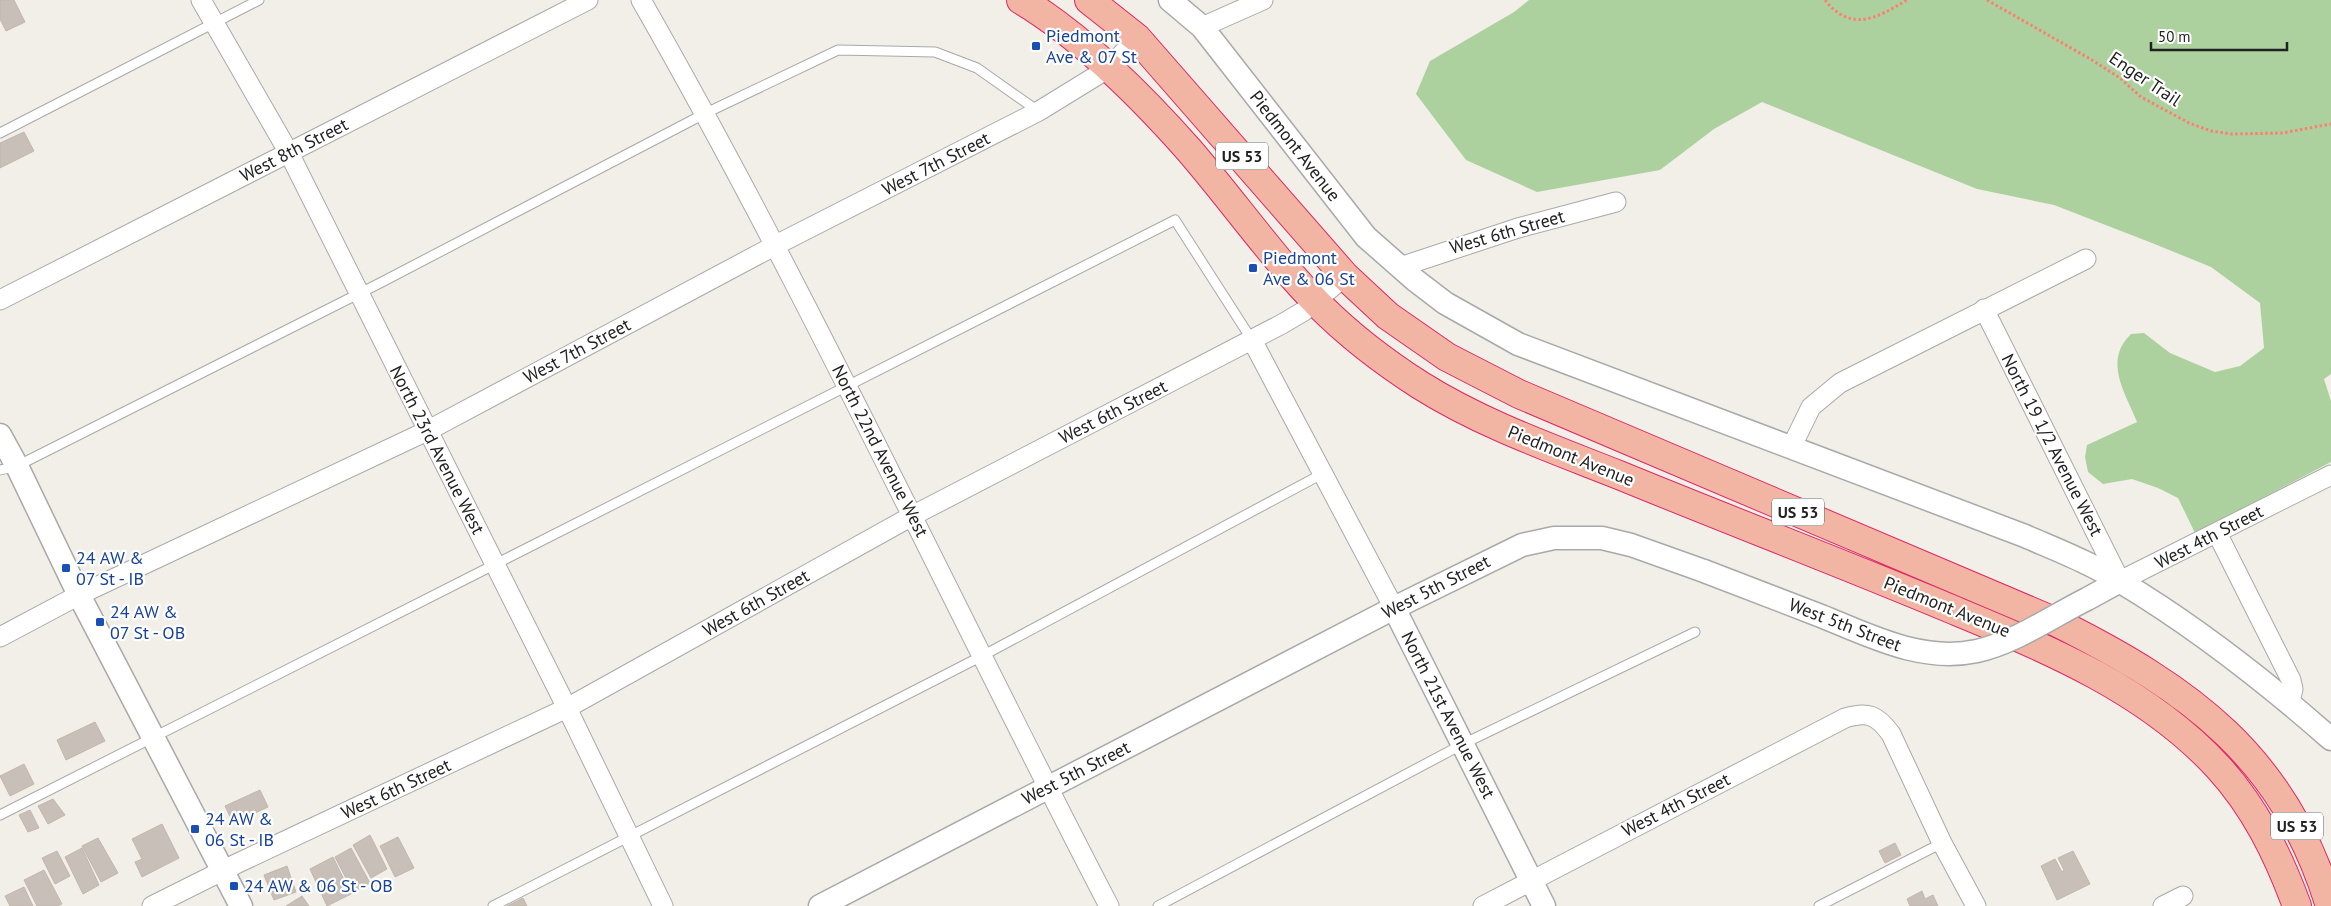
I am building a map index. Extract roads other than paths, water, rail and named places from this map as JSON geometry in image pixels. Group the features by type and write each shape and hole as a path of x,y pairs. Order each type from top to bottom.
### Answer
{"highway":[{"name":"Piedmont Avenue","path":"1021,0 1040,12 1109,68 1188,149 1267,246 1315,301 1357,339 1420,385 1464,410 1512,432 2045,648 2093,672 2159,715 2186,736 2219,768 2254,814 2282,866"},
{"name":"Piedmont Avenue","path":"1089,0 1137,38 1345,276 1405,329 1447,357 1500,386 2019,605 2109,649 2150,672 2188,700 2222,728 2248,755"},
{"path":"2248,755 2293,802 2302,816 2331,878"},
{"name":"US 53","path":"2248,755 2275,789 2297,825 2330,906"},
{"path":"2282,866 2287,906"},
{"name":"US 53","path":"2282,866 2297,906"}],"street":[{"name":"North 23rd Avenue West","path":"201,0 289,153 567,708 663,906"},
{"name":"West 8th Street","path":"0,300 588,0"},
{"name":"North 22nd Avenue West","path":"642,0 706,113 847,384 1047,787 1110,906"},
{"name":"Piedmont Avenue","path":"1170,0 1202,28 1366,237 1445,303 1518,344 2025,536 2070,555 2120,581 2216,646 2290,702 2331,738"},
{"path":"1202,28 1263,0"},
{"name":"West 7th Street","path":"0,637 79,595 427,431 774,246 1038,111 1109,68 1137,38"},
{"name":"West 6th Street","path":"1400,267 1518,228 1616,202"},
{"path":"1791,448 1807,413 1830,390 1860,372 2086,259"},
{"name":"West 6th Street","path":"152,906 223,870 567,708 912,516 1295,317 1345,276"},
{"name":"North 19 1/2 Avenue West","path":"1984,309 2120,581"},
{"name":"North 21st Avenue West","path":"1252,340 1394,608 1544,906"},
{"path":"0,435 8,468 79,595 151,737 241,906"},
{"name":"West 4th Street","path":"2087,599 2331,476"},
{"path":"2217,533 2291,680 2293,689 2290,702"},
{"name":"West 5th Street","path":"820,906 1394,608 1513,548 1529,542 1554,538 1584,537 1616,541 1704,571 1894,644 1926,653 1958,654 1991,647 2087,599"},
{"name":"West 4th Street","path":"1483,906 1845,718 1858,714 1873,716 1882,722 1891,734 1942,843"},
{"path":"1942,843 1976,906"},
{"path":"2163,906 2183,896"}],"lane":[{"path":"0,133 259,0"},
{"path":"8,468 359,294 706,113 838,50 935,52 977,68 1038,111"},
{"path":"0,815 151,737 495,565 847,384 1175,220 1252,340"},
{"path":"493,906 628,835 982,656 1322,474"},
{"path":"1158,906 1463,744 1694,632"},
{"path":"1819,906 1942,843"}],"place":[{"name":"Piedmont Ave & 07 St","path":"1036,46"},
{"name":"Piedmont Ave & 06 St","path":"1253,268"},
{"name":"24 AW & 07 St - IB","path":"66,568"},
{"name":"24 AW & 07 St - OB","path":"100,622"},
{"name":"24 AW & 06 St - IB","path":"195,829"},
{"name":"24 AW & 06 St - OB","path":"234,886"}]}
